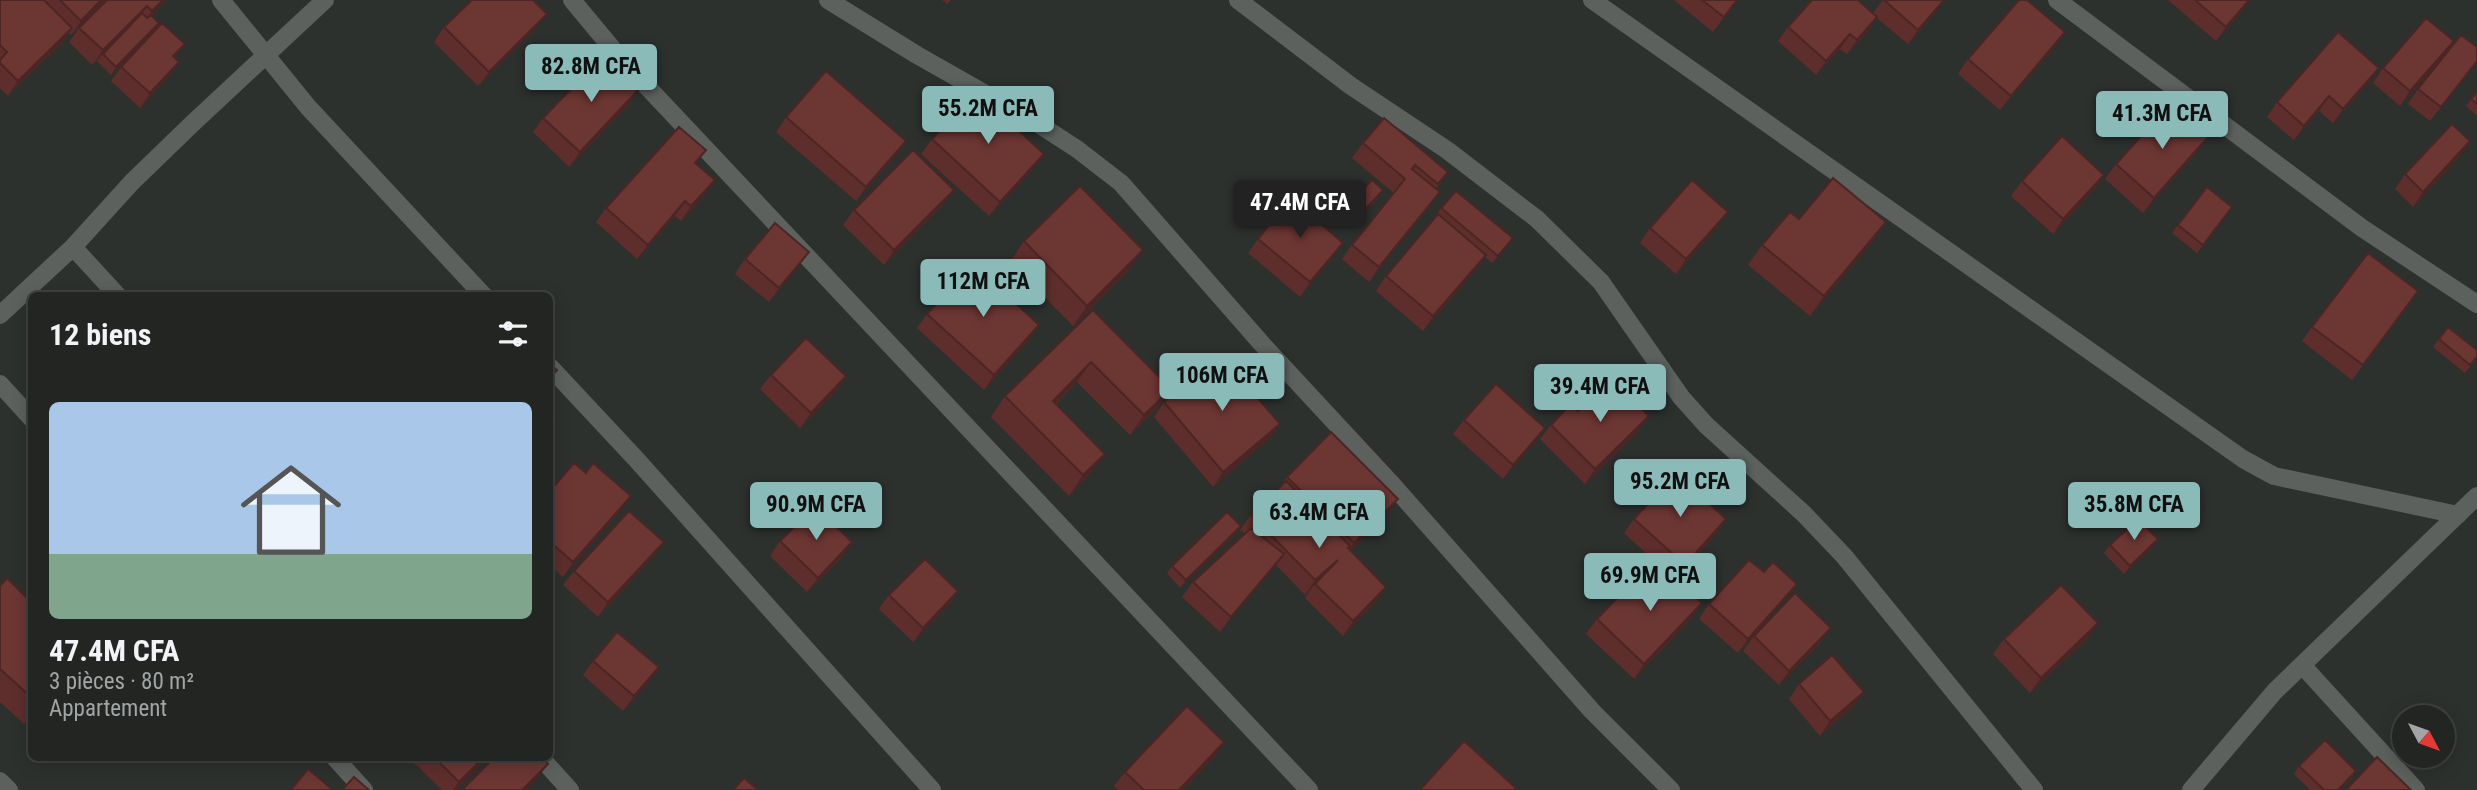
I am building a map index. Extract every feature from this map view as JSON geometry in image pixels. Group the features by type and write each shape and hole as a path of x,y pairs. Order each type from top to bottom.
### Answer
{"street":[{"path":"221,0 308,107 480,292"},
{"path":"0,315 73,247 132,182 325,0"},
{"path":"572,0 621,59 1309,790"},
{"path":"828,0 917,55 1040,125 1121,183 1262,344 1390,482 1582,701 1671,790"},
{"path":"1238,0 1351,86 1447,150 1537,219 1601,282 1681,397 1706,425 1804,514 1844,556 2034,790"},
{"path":"1592,0 2243,459 2274,475 2458,514"},
{"path":"2057,0 2362,228 2477,304"},
{"path":"73,247 114,292"},
{"path":"553,370 636,459 932,790"},
{"path":"0,384 28,415"},
{"path":"2191,790 2275,691 2477,496"},
{"path":"2302,665 2416,790"},
{"path":"338,761 364,790"},
{"path":"544,761 570,790"},
{"path":"0,781 9,790"}],"building":[{"path":"0,0 44,0 72,28 18,81 0,63 7,52 0,45"},
{"path":"60,0 101,0 81,21"},
{"path":"107,0 163,0 152,11 147,6 103,50 79,28"},
{"path":"472,0 533,0 547,14 489,72 444,27"},
{"path":"1702,0 1737,0 1724,17"},
{"path":"1812,0 1858,0 1877,17 1857,40 1850,34 1826,61 1788,27"},
{"path":"1884,0 1944,0 1918,30"},
{"path":"2019,0 2027,0 2065,32 2011,96 1968,59"},
{"path":"2195,0 2249,0 2226,27"},
{"path":"142,13 147,18 151,15 159,23 116,67 103,54"},
{"path":"2426,18 2454,41 2410,91 2383,68"},
{"path":"162,23 185,44 173,56 179,62 150,93 121,67"},
{"path":"2338,32 2379,68 2343,109 2329,96 2304,126 2277,102"},
{"path":"2461,35 2477,47 2477,61 2441,107 2418,89"},
{"path":"604,55 639,89 580,152 543,118"},
{"path":"826,71 906,141 866,187 786,117"},
{"path":"976,91 1044,154 1000,202 932,139"},
{"path":"2477,92 2477,104 2471,99"},
{"path":"2170,104 2208,137 2154,198 2116,164"},
{"path":"1384,118 1448,172 1438,184 1415,165 1412,169 1440,192 1379,267 1352,245 1405,179 1363,143"},
{"path":"2452,124 2470,141 2423,192 2405,174"},
{"path":"679,127 706,150 695,163 715,180 691,206 685,201 648,245 606,208"},
{"path":"2062,136 2104,175 2063,219 2022,181"},
{"path":"913,150 954,190 894,250 854,210"},
{"path":"1833,178 1886,222 1824,296 1762,245 1790,212 1799,219"},
{"path":"1372,180 1383,190 1362,213 1351,202"},
{"path":"1692,180 1728,212 1686,259 1650,228"},
{"path":"1080,186 1143,250 1087,306 1024,241"},
{"path":"2207,187 2232,207 2203,245 2178,225"},
{"path":"1456,191 1513,238 1498,256 1441,208"},
{"path":"1291,198 1343,243 1310,282 1258,239"},
{"path":"1438,214 1486,255 1433,316 1386,276"},
{"path":"775,223 809,252 779,288 745,259"},
{"path":"2368,253 2418,291 2363,365 2312,327"},
{"path":"973,264 1039,325 994,375 927,314"},
{"path":"1093,310 1171,389 1144,415 1091,362 1053,401 1105,454 1083,475 1005,396"},
{"path":"2448,327 2477,350 2477,357 2470,365 2439,339"},
{"path":"806,338 846,376 811,413 771,375"},
{"path":"1220,354 1280,424 1223,472 1164,402"},
{"path":"1606,383 1619,397 1625,392 1649,416 1595,469 1551,425 1571,404 1578,411"},
{"path":"1496,384 1545,428 1513,465 1464,420"},
{"path":"1331,432 1398,499 1354,543 1287,477"},
{"path":"574,463 586,473 593,463 631,496 573,562 553,545 553,488"},
{"path":"1676,473 1726,519 1685,565 1634,519"},
{"path":"1286,481 1386,587 1353,621 1315,584 1338,560 1315,580 1251,515"},
{"path":"815,506 852,542 818,578 780,541"},
{"path":"629,511 664,542 608,602 574,571"},
{"path":"1227,512 1241,526 1186,580 1172,566"},
{"path":"2138,519 2158,539 2130,566 2110,545"},
{"path":"1251,528 1284,554 1231,617 1193,582"},
{"path":"925,559 958,591 923,628 889,595"},
{"path":"1749,560 1764,572 1773,562 1797,584 1748,639 1709,604"},
{"path":"1660,564 1702,603 1644,664 1597,619 1626,589 1632,594"},
{"path":"7,578 28,599 28,694 0,669 0,586"},
{"path":"2061,585 2098,623 2041,678 2004,639"},
{"path":"1795,593 1831,628 1789,671 1754,636"},
{"path":"617,632 659,667 634,696 593,661"},
{"path":"1832,655 1864,692 1830,721 1799,684"},
{"path":"1187,706 1224,742 1179,790 1144,790 1125,772"},
{"path":"2325,740 2356,771 2338,790 2324,790 2299,766"},
{"path":"1464,741 1516,788 1420,790"},
{"path":"2377,757 2411,790 2346,790"},
{"path":"438,761 480,761 459,782"},
{"path":"491,761 545,761 548,764 522,790 462,790"},
{"path":"308,769 333,790 291,790"},
{"path":"354,777 369,790 342,790"},
{"path":"744,778 758,790 733,790"}]}
